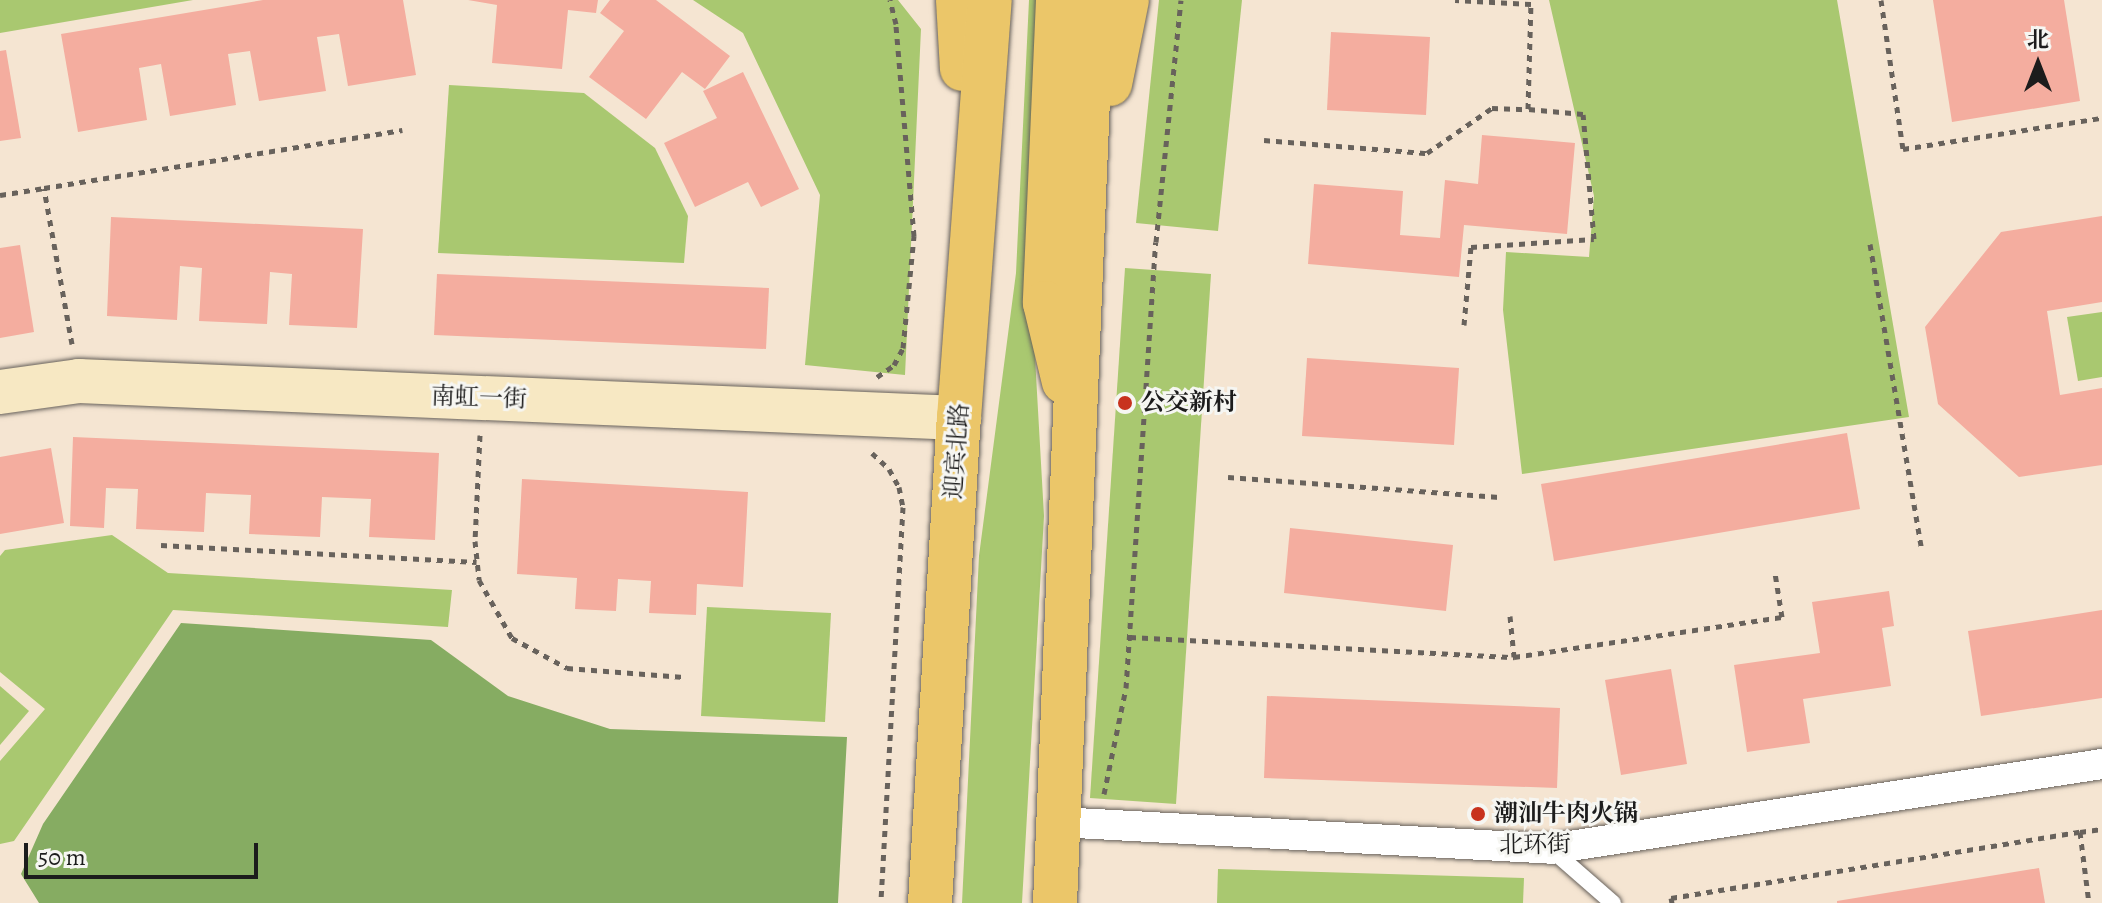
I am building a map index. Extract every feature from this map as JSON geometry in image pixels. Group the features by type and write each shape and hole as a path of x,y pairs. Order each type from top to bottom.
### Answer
{"main road":[{"path":"958,0 973,239"},
{"name":"迎宾北路","path":"930,903 959,418 990,0"},
{"path":"1058,0 1045,303 1076,435"},
{"path":"1055,903 1078,823 1076,435 1092,0"},
{"path":"1088,159 1114,71 1127,0"},
{"name":"南虹一街","path":"0,392 79,381 959,418"}],"street":[{"name":"北环街","path":"1078,823 1551,849 2102,764"}],"lane":[{"path":"1551,849 1613,903"}],"path":[{"path":"869,380 894,365 903,348 914,236 896,24 890,0"},
{"path":"1078,823 1126,688 1156,242 1181,0"},
{"path":"1455,0 1531,4 1528,109"},
{"path":"1881,0 1903,149 2102,118"},
{"path":"1264,140 1427,153 1492,108 1583,114 1594,239 1471,247 1464,325"},
{"path":"0,195 402,130"},
{"path":"44,188 79,381"},
{"path":"1870,244 1922,550"},
{"path":"481,398 479,580 512,638 567,668 684,677"},
{"path":"863,447 889,469 899,487 903,507 881,903"},
{"path":"1228,477 1499,497"},
{"path":"161,545 477,562"},
{"path":"1130,637 1514,657 1782,617 1775,573"},
{"path":"1510,616 1514,657"},
{"path":"1672,903 1671,898 2102,829"},
{"path":"2080,832 2089,903"}],"green space":[{"path":"0,0 193,0 0,33"},
{"path":"693,0 898,0 921,29 905,375 805,365 820,195 743,33"},
{"path":"1029,0 1040,0 1030,269 1044,516 1022,903 962,903 979,556 1016,273"},
{"path":"1159,0 1242,0 1218,231 1136,223"},
{"path":"1549,0 1837,0 1909,417 1522,474 1503,310 1506,252 1589,257 1594,196"},
{"path":"449,85 584,93 655,148 688,216 684,263 438,253"},
{"path":"1125,268 1211,274 1176,804 1090,798"},
{"path":"2102,312 2102,377 2078,381 2067,317"},
{"path":"112,535 168,573 452,590 448,627 173,610 14,841 0,844 0,761 45,709 0,672 0,556 5,550"},
{"path":"707,607 831,613 825,722 701,716"},
{"path":"181,623 431,640 508,696 610,729 847,737 838,903 39,903 21,874 43,824"},
{"path":"0,686 29,711 0,745"},
{"path":"1218,869 1524,878 1523,903 1217,903"}],"building":[{"path":"263,0 403,0 416,75 348,86 339,34 317,37 326,91 259,101 250,51 228,54 236,105 170,116 161,64 139,68 147,120 78,132 61,34"},
{"path":"468,0 598,0 596,13 568,10 562,69 492,63 497,5"},
{"path":"610,0 656,0 730,56 705,89 682,72 646,119 589,77 624,31 600,13"},
{"path":"1933,0 2064,0 2080,101 1952,122"},
{"path":"1331,32 1430,37 1426,115 1327,110"},
{"path":"6,50 21,138 0,141 0,51"},
{"path":"743,72 799,189 761,207 748,182 695,207 664,143 717,118 703,91"},
{"path":"1482,135 1575,143 1567,234 1464,225 1459,277 1308,264 1314,184 1403,191 1400,235 1440,238 1445,180 1478,184"},
{"path":"2102,216 2102,302 2047,311 2060,395 2102,388 2102,465 2019,477 1938,404 1925,327 2001,232"},
{"path":"111,217 363,229 357,328 289,325 292,274 270,272 267,324 199,321 202,268 180,266 177,320 107,316"},
{"path":"20,245 34,332 0,338 0,248"},
{"path":"437,274 769,288 766,349 434,335"},
{"path":"1307,358 1459,368 1454,445 1302,436"},
{"path":"1847,433 1860,509 1554,561 1541,484"},
{"path":"73,437 439,453 435,540 369,537 371,499 322,497 320,537 249,534 251,495 206,493 204,532 136,529 138,489 106,488 104,528 70,526"},
{"path":"51,448 64,523 0,534 0,457"},
{"path":"522,479 748,492 743,587 697,584 696,615 649,613 651,581 618,579 616,611 575,609 577,578 517,574"},
{"path":"1290,528 1453,545 1446,611 1284,593"},
{"path":"1889,591 1894,626 1882,628 1891,686 1803,699 1810,743 1747,752 1734,665 1820,653 1812,602"},
{"path":"2102,610 2102,698 1981,716 1968,631"},
{"path":"1671,669 1687,764 1621,775 1605,680"},
{"path":"1267,696 1560,708 1557,788 1264,778"},
{"path":"2039,868 2045,903 1837,903 1837,901"}],"place":[{"name":"公交新村","path":"1125,403"},
{"name":"潮汕牛肉火锅","path":"1478,814"}]}
